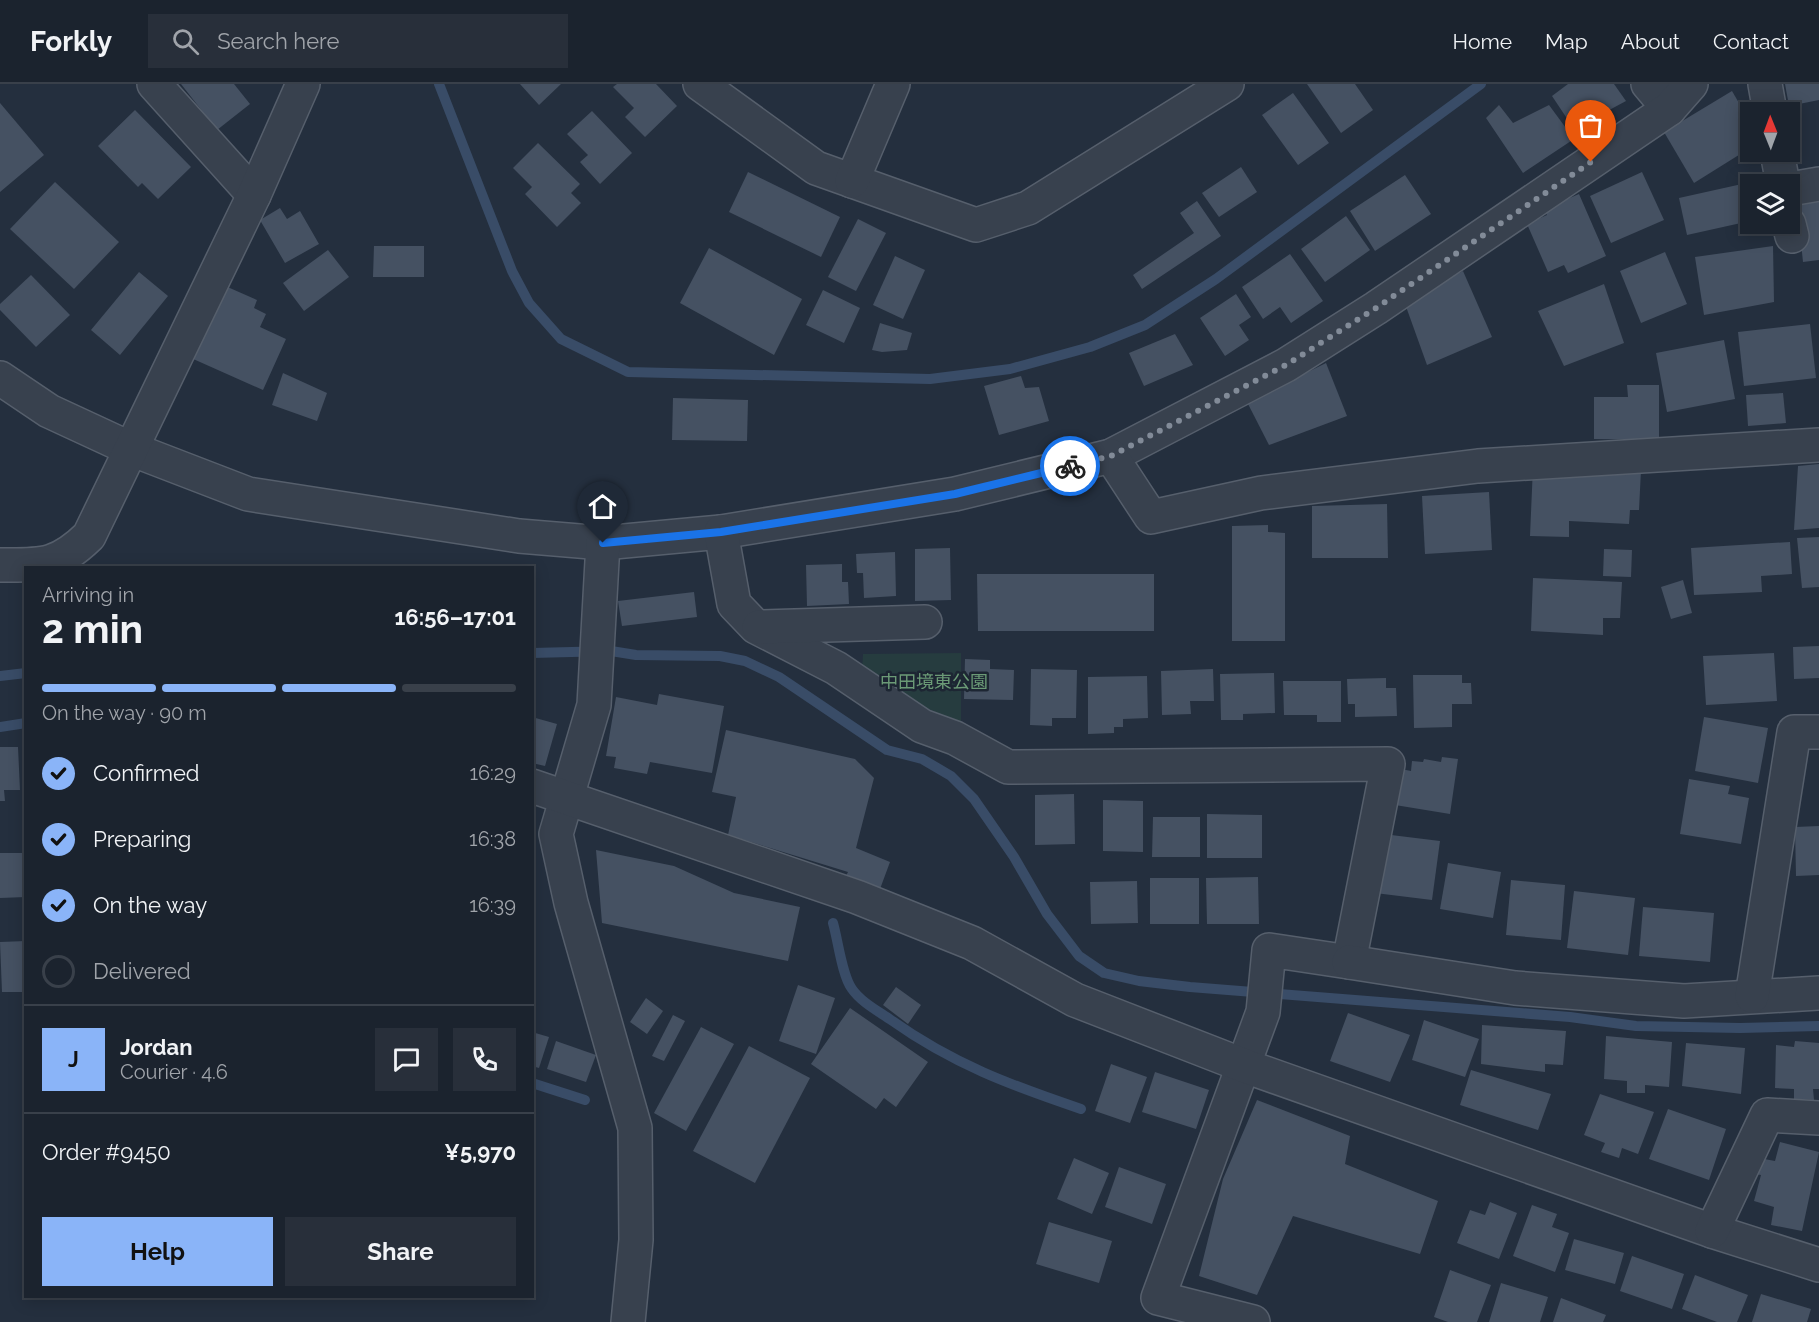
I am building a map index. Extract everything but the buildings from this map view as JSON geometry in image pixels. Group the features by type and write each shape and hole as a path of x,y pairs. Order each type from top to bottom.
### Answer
{"street":[{"path":"154,84 254,195"},
{"path":"0,565 40,566 70,555 89,536 254,195 303,84"},
{"path":"700,84 816,168 976,225 1028,208 1227,84"},
{"path":"852,181 893,84"},
{"path":"1648,84 1670,110"},
{"path":"0,378 49,411 131,449 248,494 519,536 603,543 721,532 955,494 1111,456 1286,365 1386,301 1670,110 1692,84"},
{"path":"1765,84 1768,102"},
{"path":"1800,187 1819,184"},
{"path":"1111,456 1151,517 1261,494 1478,466 1819,445"},
{"path":"721,532 734,604 756,627 836,668 922,726 955,738 1008,767 1388,764 1349,962"},
{"path":"603,543 594,705 556,834 571,903 636,1128 636,1240 628,1322"},
{"path":"756,627 925,622"},
{"path":"1752,996 1794,732 1819,732"},
{"path":"534,787 857,897 972,943 1076,1000 1245,1066 1712,1231 1819,1265"},
{"path":"1253,1322 1158,1298 1263,1012 1269,950 1515,988 1684,1001 1819,993"},
{"path":"1712,1231 1767,1115 1819,1118"}],"green space":[{"name":"中田境東公園","path":"961,653 961,722 913,703 862,670 863,654"}],"waterway":[{"path":"439,84 512,271 529,303 561,339 628,372 930,379 1010,369 1090,347 1145,325 1216,279 1481,84"},
{"path":"534,653 611,651 636,655 720,656 745,661 779,677 887,750 922,759 951,776 974,799 1014,857 1047,914 1079,956 1104,973 1139,981 1190,987 1570,1017 1636,1026 1740,1028 1819,1026"},
{"path":"0,676 24,673"},
{"path":"0,727 24,723"},
{"path":"833,923 849,983 856,994 870,1006 914,1035 960,1061 1006,1082 1081,1109"},
{"path":"534,1084 585,1100"}],"way so far":[{"path":"1070,466 1111,456 1286,365 1376,308 1591,162"}],"route":[{"path":"603,543 721,532 955,494 1070,466"}]}
